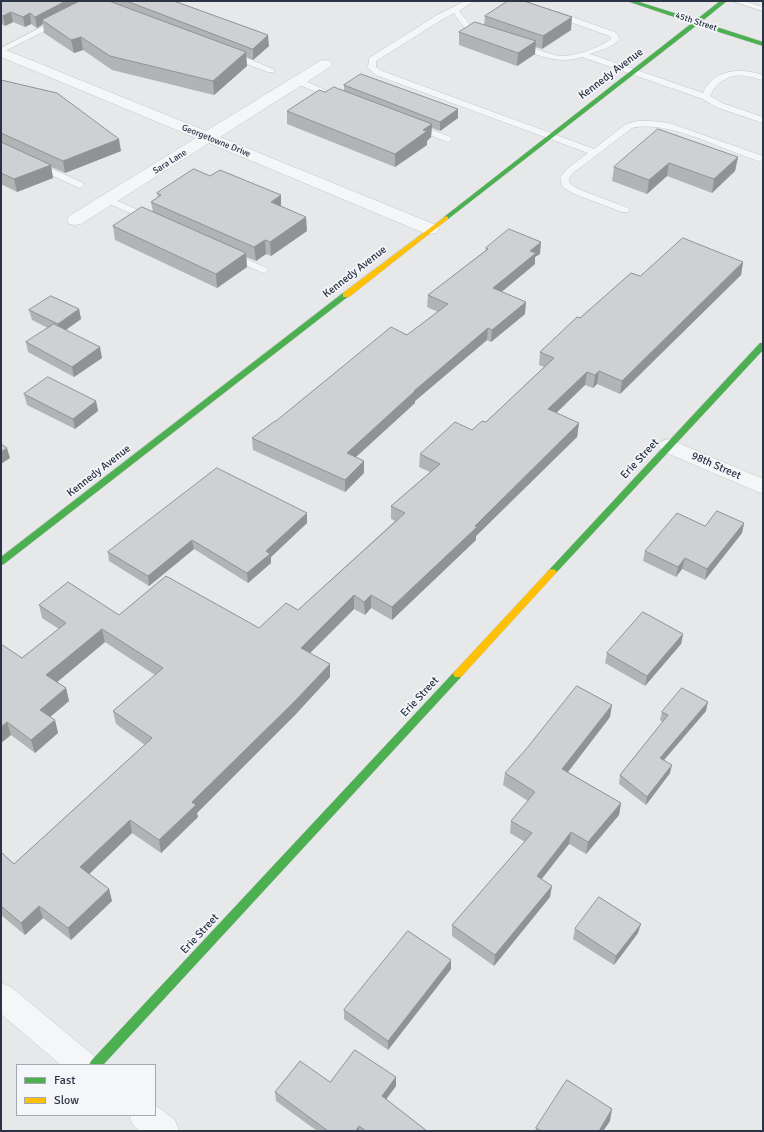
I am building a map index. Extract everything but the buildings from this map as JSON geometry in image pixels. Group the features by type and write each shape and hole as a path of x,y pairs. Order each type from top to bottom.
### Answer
{"street":[{"name":"45th Street","path":"630,1 763,44"},
{"name":"Kennedy Avenue","path":"1,562 724,1"},
{"name":"Georgetowne Drive","path":"1,52 430,229"},
{"name":"Sara Lane","path":"75,220 325,64"},
{"name":"Erie Street","path":"96,1064 763,345"},
{"name":"98th Street","path":"669,446 763,487"},
{"path":"1,996 82,1064"},
{"path":"145,1116 164,1131"}],"lane":[{"path":"470,1 440,17 372,60 372,68 379,73 594,152"},
{"path":"736,1 763,9"},
{"path":"455,10 468,28 490,36"},
{"path":"512,43 556,58 571,58 608,45 615,40 614,35 606,31 545,11"},
{"path":"1,52 68,17"},
{"path":"226,53 271,70"},
{"path":"582,54 706,97 719,104 763,120"},
{"path":"706,97 708,88 724,76 733,72 745,72 763,78"},
{"path":"298,81 348,101"},
{"path":"625,210 575,191 566,185 564,178 570,171 629,126 639,123 652,122 666,125 763,159"},
{"path":"405,123 448,139"},
{"path":"30,162 80,185"},
{"path":"108,200 157,222"},
{"path":"221,251 264,270"}],"traffic: fast":[{"path":"630,1 763,44"},
{"path":"446,218 724,1"},
{"path":"1,562 346,295"},
{"path":"552,572 763,345"},
{"path":"96,1064 458,674"}],"traffic: slow":[{"path":"346,295 446,218"},
{"path":"458,674 552,572"}]}
